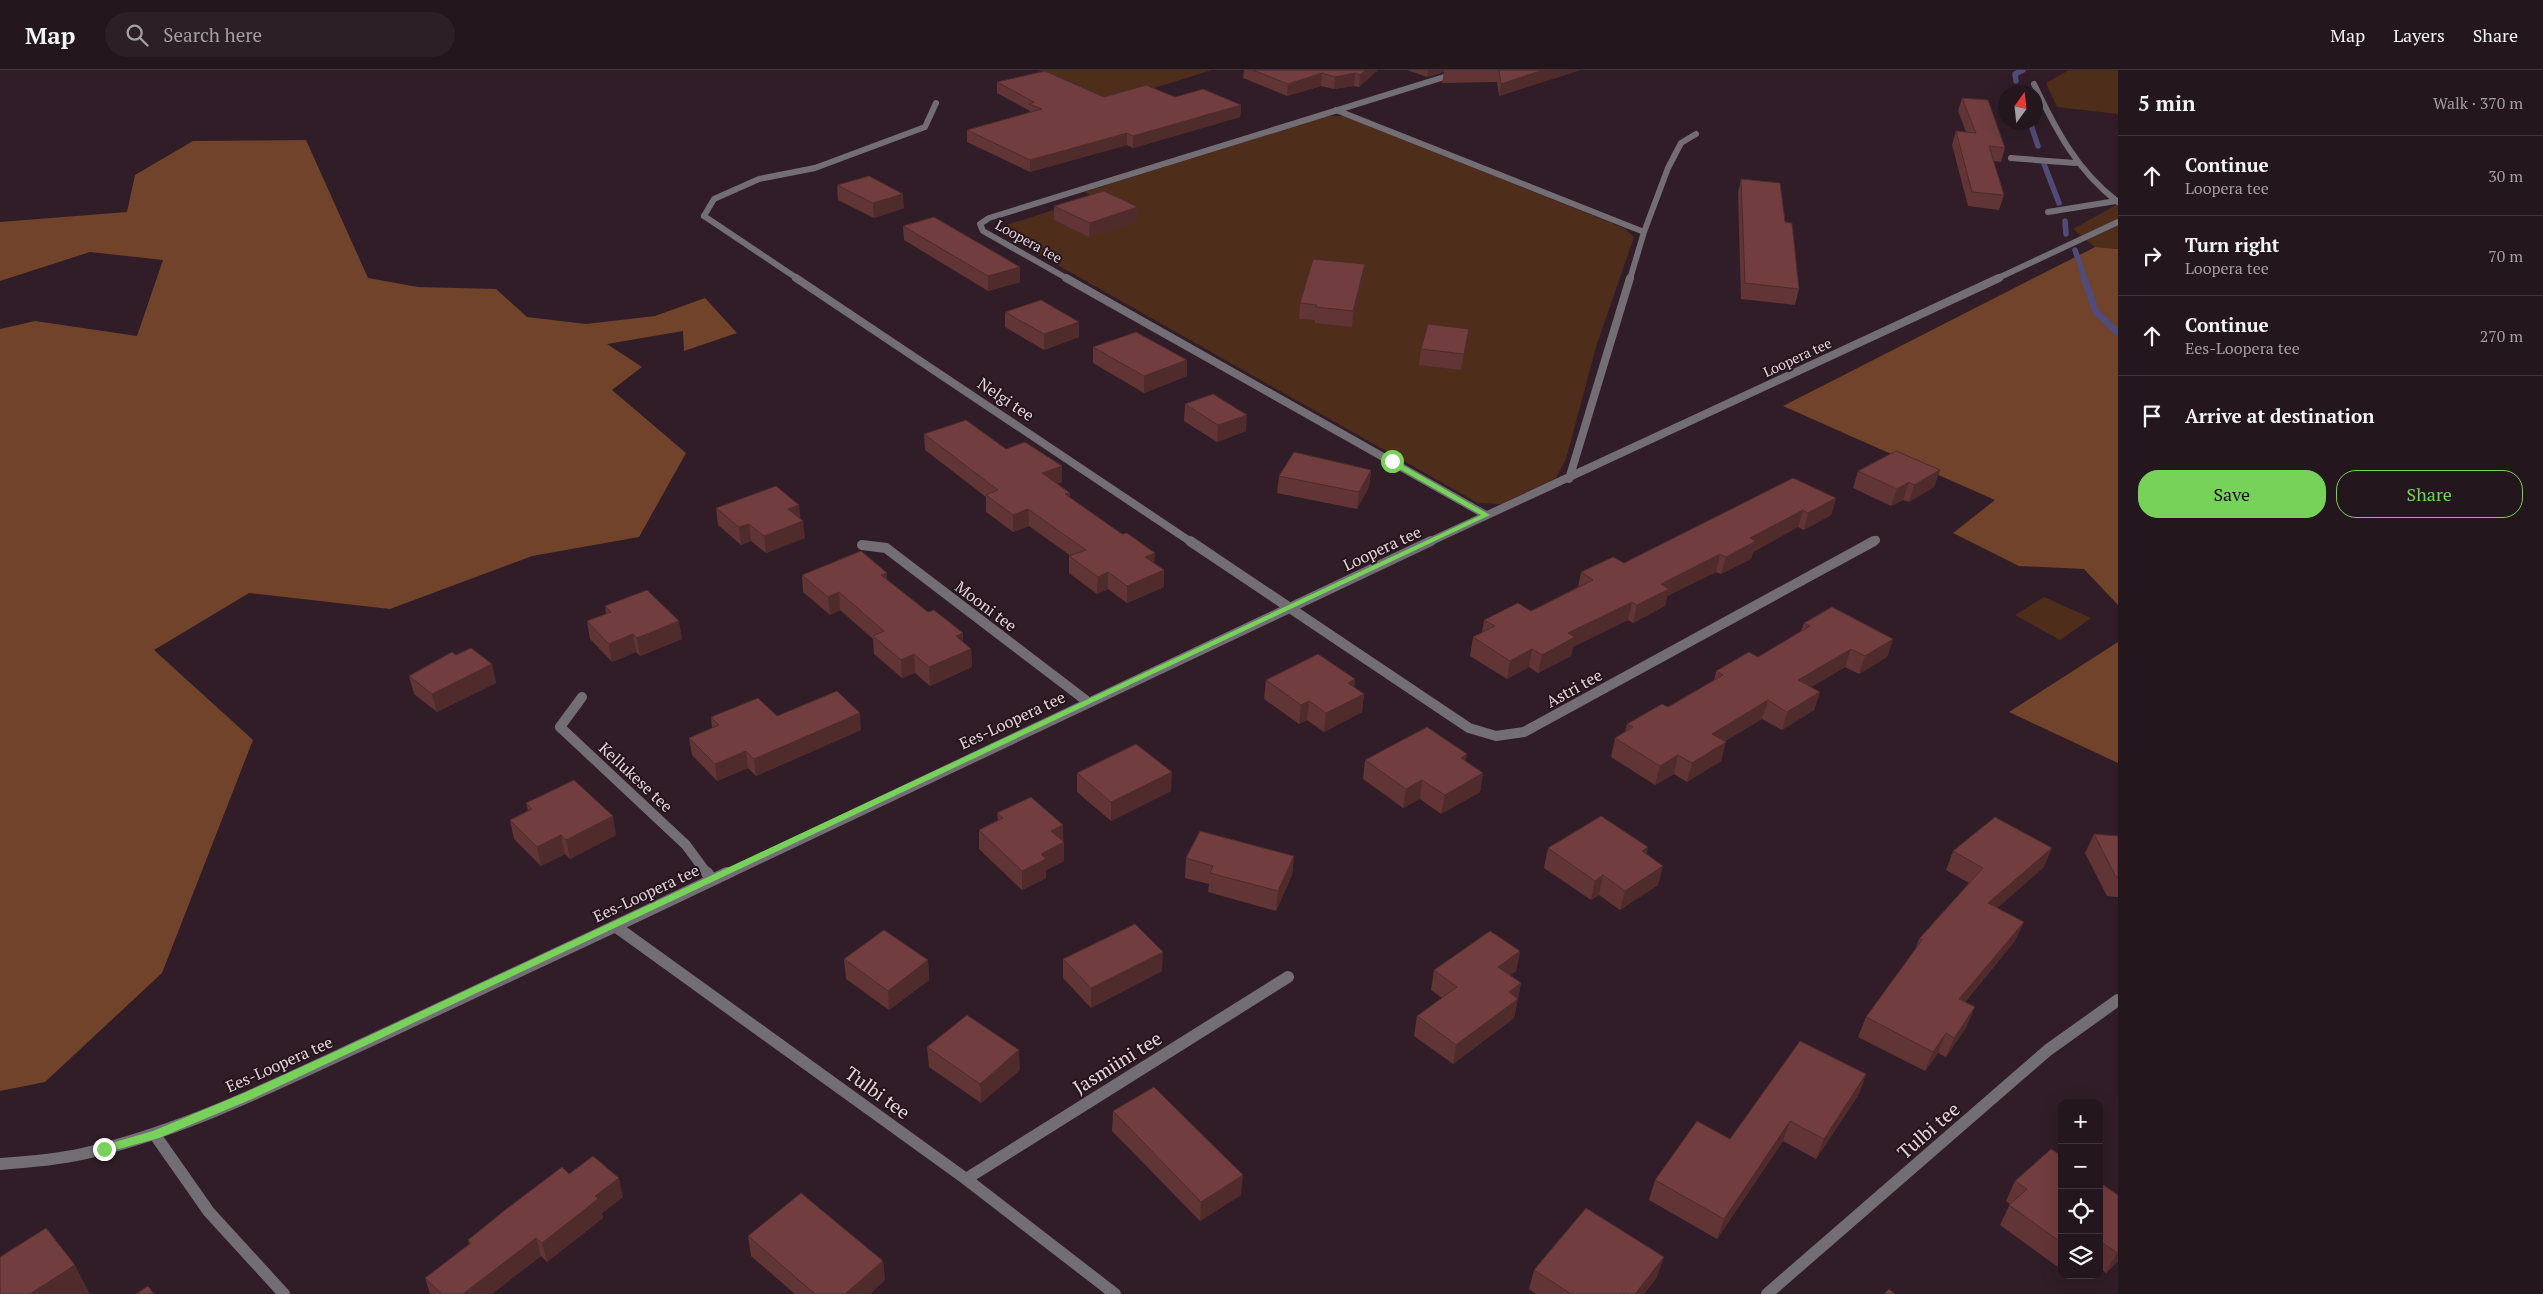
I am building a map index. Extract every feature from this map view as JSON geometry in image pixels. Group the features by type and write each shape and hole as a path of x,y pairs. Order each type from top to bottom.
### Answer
{"street":[{"name":"Loopera tee","path":"1467,70 989,218 980,224 983,231 1486,515"},
{"path":"2034,84 2064,146 2075,164 2117,202"},
{"name":"Nelgi tee","path":"936,103 926,127 815,168 759,179 714,198 704,216 1290,608"},
{"path":"1336,110 1644,232"},
{"path":"1568,480 1644,232 1672,160 1681,143 1696,134"},
{"path":"2011,158 2075,164"},
{"path":"2048,212 2117,202"},
{"name":"Loopera tee","path":"1290,608 2118,222"},
{"name":"Astri tee","path":"1290,608 1469,728 1496,736 1524,732 1876,540"},
{"name":"Mooni tee","path":"862,544 886,548 1088,702"},
{"name":"Ees-Loopera tee","path":"0,1164 28,1164 104,1149 155,1135 248,1096 616,926 1290,608"},
{"name":"Kellukese tee","path":"582,697 560,728 686,845 712,880"},
{"name":"Tulbi tee","path":"616,926 966,1179 1115,1294"},
{"name":"Jasmiini tee","path":"966,1179 1288,977"},
{"name":"Tulbi tee","path":"1767,1294 2048,1050 2118,1000"},
{"path":"155,1135 209,1212 284,1294"}],"shaded area":[{"path":"1038,70 1212,70 1109,102"},
{"path":"2069,70 2118,70 2118,114 2057,107 2046,83"},
{"path":"1326,116 1344,116 1624,228 1634,237 1596,347 1566,459 1556,478 1501,504 1478,503 994,229 1094,197 1085,192"},
{"path":"306,140 368,278 418,287 496,289 527,317 586,324 655,316 705,298 737,333 684,351 683,331 607,344 642,367 612,390 686,453 639,537 532,556 390,609 249,593 154,650 253,740 162,973 45,1082 0,1091 0,329 35,321 137,336 163,260 90,252 0,281 0,222 127,212 135,175 193,141"},
{"path":"2118,204 2118,249 2095,247 2073,229"},
{"path":"2095,247 2118,249 2118,605 2084,569 2019,566 1953,533 1995,500 1783,406"},
{"path":"2044,597 2091,618 2060,640 2015,615"},
{"path":"2118,642 2118,763 2009,712"}],"building":[{"path":"1253,70 1366,70 1360,75 1355,73 1335,77 1322,73 1288,84"},
{"path":"1499,70 1543,70 1501,84"},
{"path":"1045,71 1104,97 1146,85 1175,97 1203,89 1241,105 1133,136 1127,133 1030,160 967,130 1042,109 1029,104 1034,102 997,82"},
{"path":"1962,98 1988,100 2005,148 1989,146 2004,195 1972,192 1956,131 1976,133"},
{"path":"869,176 903,194 873,203 837,185"},
{"path":"1741,179 1780,183 1785,222 1792,223 1799,289 1745,283"},
{"path":"1104,191 1138,207 1090,223 1054,206"},
{"path":"934,217 1020,267 988,276 903,226"},
{"path":"1313,259 1365,264 1353,311 1316,307 1317,305 1300,303"},
{"path":"1041,300 1079,322 1044,334 1005,312"},
{"path":"1428,324 1469,329 1464,354 1421,349"},
{"path":"1136,332 1187,360 1144,376 1093,347"},
{"path":"1213,394 1247,415 1218,425 1185,404"},
{"path":"966,420 1006,449 1025,442 1062,466 1042,473 1070,493 1065,494 1122,534 1127,533 1155,553 1145,557 1164,570 1127,586 1108,572 1098,577 1069,556 1086,550 1028,509 1013,515 986,495 998,490 924,434"},
{"path":"1896,451 1940,470 1914,485 1909,482 1897,489 1858,471"},
{"path":"1294,452 1371,470 1359,492 1279,476"},
{"path":"1793,478 1836,498 1808,513 1803,510 1750,538 1756,541 1726,557 1720,554 1661,584 1669,589 1637,605 1632,602 1568,633 1575,637 1542,655 1532,649 1510,661 1473,637 1495,626 1484,620 1518,603 1531,611 1593,580 1581,572 1613,557 1624,563"},
{"path":"776,486 799,505 788,509 803,521 764,536 749,524 739,527 716,508"},
{"path":"861,551 887,573 881,575 928,612 934,610 963,633 956,636 971,649 929,667 914,654 901,660 873,636 884,631 839,592 828,597 802,575"},
{"path":"647,590 679,621 637,638 633,634 609,644 587,621 611,612 605,606"},
{"path":"1832,607 1893,639 1865,656 1851,649 1798,680 1820,692 1787,712 1768,700 1712,734 1726,742 1692,763 1678,755 1660,766 1615,738 1633,727 1627,724 1662,704 1668,707 1723,675 1716,671 1749,652 1758,657 1810,626 1804,623"},
{"path":"471,648 492,664 432,694 409,676 452,652 456,655"},
{"path":"1318,654 1355,679 1348,683 1364,694 1326,713 1309,701 1301,705 1266,680"},
{"path":"837,691 860,713 754,759 746,751 715,764 689,738 719,725 711,717 758,698 777,716"},
{"path":"1427,727 1467,754 1461,758 1483,773 1445,795 1422,780 1406,789 1365,760"},
{"path":"1136,744 1172,772 1111,802 1077,773"},
{"path":"574,780 613,816 566,840 561,835 537,847 510,820 532,809 526,803"},
{"path":"1031,797 1063,825 1051,831 1064,842 1041,854 1046,859 1022,871 979,830 1003,818 997,813"},
{"path":"1601,816 1648,847 1642,851 1663,866 1625,891 1603,875 1595,881 1548,848"},
{"path":"1995,817 2052,848 1988,903 2024,922 1959,999 1975,1007 1954,1038 1946,1033 1933,1052 1866,1017 1922,940 1919,939 1983,868 1953,851"},
{"path":"1200,831 1294,856 1278,891 1210,873 1213,866 1186,858"},
{"path":"2094,834 2118,836 2118,877 2116,877"},
{"path":"1135,924 1163,952 1091,988 1063,959"},
{"path":"884,930 928,960 888,991 844,959"},
{"path":"1490,931 1520,951 1498,967 1521,983 1509,992 1518,999 1456,1045 1417,1016 1457,987 1434,970"},
{"path":"967,1015 1019,1050 980,1084 927,1047"},
{"path":"1800,1041 1866,1074 1824,1139 1790,1121 1724,1219 1655,1180 1697,1121 1730,1139"},
{"path":"1154,1087 1243,1175 1201,1202 1113,1111"},
{"path":"2051,1149 2058,1153 2058,1240 2009,1205 2027,1189 2015,1181"},
{"path":"593,1156 619,1178 595,1196 598,1199 542,1243 536,1238 463,1294 442,1294 425,1278 471,1243 468,1240 505,1210 562,1167 569,1174"},
{"path":"2103,1185 2118,1195 2117,1253 2103,1243"},
{"path":"801,1193 883,1261 845,1294 815,1294 748,1236"},
{"path":"1586,1208 1664,1257 1635,1294 1571,1294 1534,1270"},
{"path":"46,1228 75,1265 30,1294 0,1294 0,1257"},
{"path":"148,1286 154,1294 136,1294"},
{"path":"1889,1289 1895,1294 1884,1294"}],"waterway":[{"path":"2016,81 2015,74 2023,70"},
{"path":"2033,130 2038,146"},
{"path":"2044,164 2059,203"},
{"path":"2065,221 2066,234"},
{"path":"2075,250 2085,279"},
{"path":"2084,278 2096,312 2118,333"}],"route":[{"path":"104,1149 155,1135 248,1096 347,1051 1486,515 1392,461"}]}
